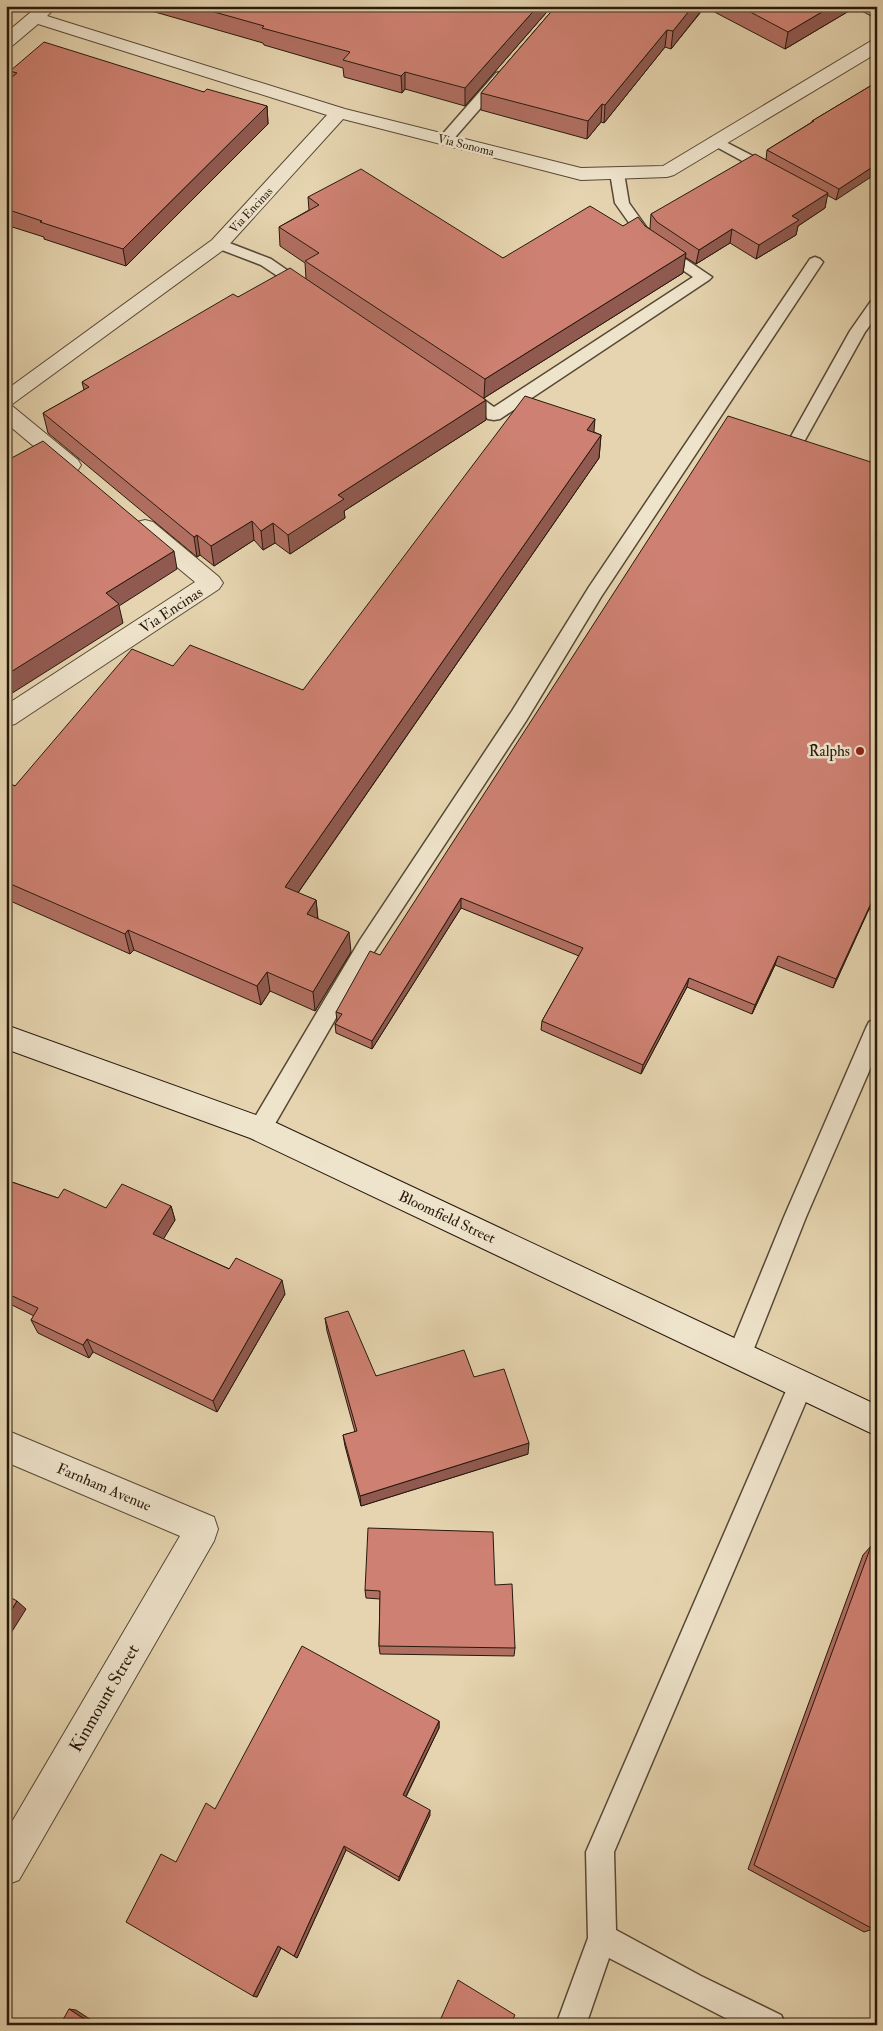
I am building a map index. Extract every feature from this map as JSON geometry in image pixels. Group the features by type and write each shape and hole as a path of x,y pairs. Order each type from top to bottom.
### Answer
{"street":[{"path":"6,42 42,12"},
{"name":"Via Sonoma","path":"42,12 339,114 581,174 667,171 877,44"},
{"name":"Via Encinas","path":"6,400 219,244 339,114"},
{"path":"6,411 90,481"},
{"name":"Via Encinas","path":"6,717 211,583 128,513"},
{"name":"Bloomfield Street","path":"6,1036 260,1128 877,1421"},
{"name":"Farnham Avenue","path":"6,1446 202,1529"},
{"name":"Kinmount Street","path":"6,1867 202,1529"}],"lane":[{"path":"860,6 877,14"},
{"path":"445,140 510,66"},
{"path":"716,141 786,179"},
{"path":"453,388 494,415 704,278 649,240 622,203 617,173"},
{"path":"219,244 266,262 315,295"},
{"path":"260,1128 367,946 519,716 595,592 815,262"},
{"path":"797,440 858,331 877,304"},
{"path":"739,1356 795,1217 877,1028"},
{"path":"571,2025 602,1938 600,1852 801,1385"},
{"path":"602,1938 690,1986 772,2025"}],"building":[{"path":"193,6 538,6 465,88 405,72 401,76 343,60 350,52 262,28 264,26"},
{"path":"556,6 693,6 673,31 667,30 605,105 602,104 588,121 481,93"},
{"path":"739,6 832,6 788,32"},
{"path":"44,42 204,92 207,89 267,106 123,249 6,209 6,82 17,73 10,71"},
{"path":"877,82 877,164 839,189 767,150 814,121 812,121"},
{"path":"755,154 828,193 792,216 799,220 759,245 732,229 699,250 657,222 651,214"},
{"path":"361,169 503,258 590,206 623,226 638,217 645,226 686,253 485,379 305,261 319,253 279,227 319,205 308,197"},
{"path":"290,268 486,400 338,495 344,499 288,535 273,523 261,531 252,521 211,546 197,535 194,537 43,413 89,387 82,382 233,294 238,297"},
{"path":"525,396 595,419 587,430 601,435 285,887 316,900 307,914 349,932 313,992 267,972 257,986 128,930 125,934 6,882 6,782 15,786 132,649 173,666 190,645 303,690"},
{"path":"728,416 877,464 877,901 873,899 836,979 778,956 755,1005 689,978 643,1065 542,1021 583,948 461,898 372,1041 335,1024 342,1014 336,1012 370,951 380,955"},
{"path":"43,441 174,551 106,593 119,604 6,675 6,461"},
{"path":"6,1180 58,1198 64,1189 106,1208 122,1184 171,1206 153,1234 229,1269 236,1258 282,1280 213,1401 87,1339 83,1345 31,1320 38,1308 6,1293"},
{"path":"348,1311 376,1376 464,1350 474,1377 504,1369 529,1443 360,1496 343,1435 357,1431 325,1318"},
{"path":"368,1528 493,1532 495,1585 512,1584 515,1648 379,1646 380,1591 365,1590"},
{"path":"871,1546 877,1548 877,1918 873,1929 754,1865"},
{"path":"6,1595 17,1601 6,1619"},
{"path":"302,1646 439,1721 403,1795 430,1810 399,1877 344,1846 294,1956 278,1946 253,1996 126,1922 161,1854 176,1862 206,1803 215,1809"},
{"path":"458,1980 515,2015 510,2025 438,2025"},
{"path":"69,2009 93,2025 60,2025"}],"place":[{"name":"Ralphs","path":"860,751"}]}
